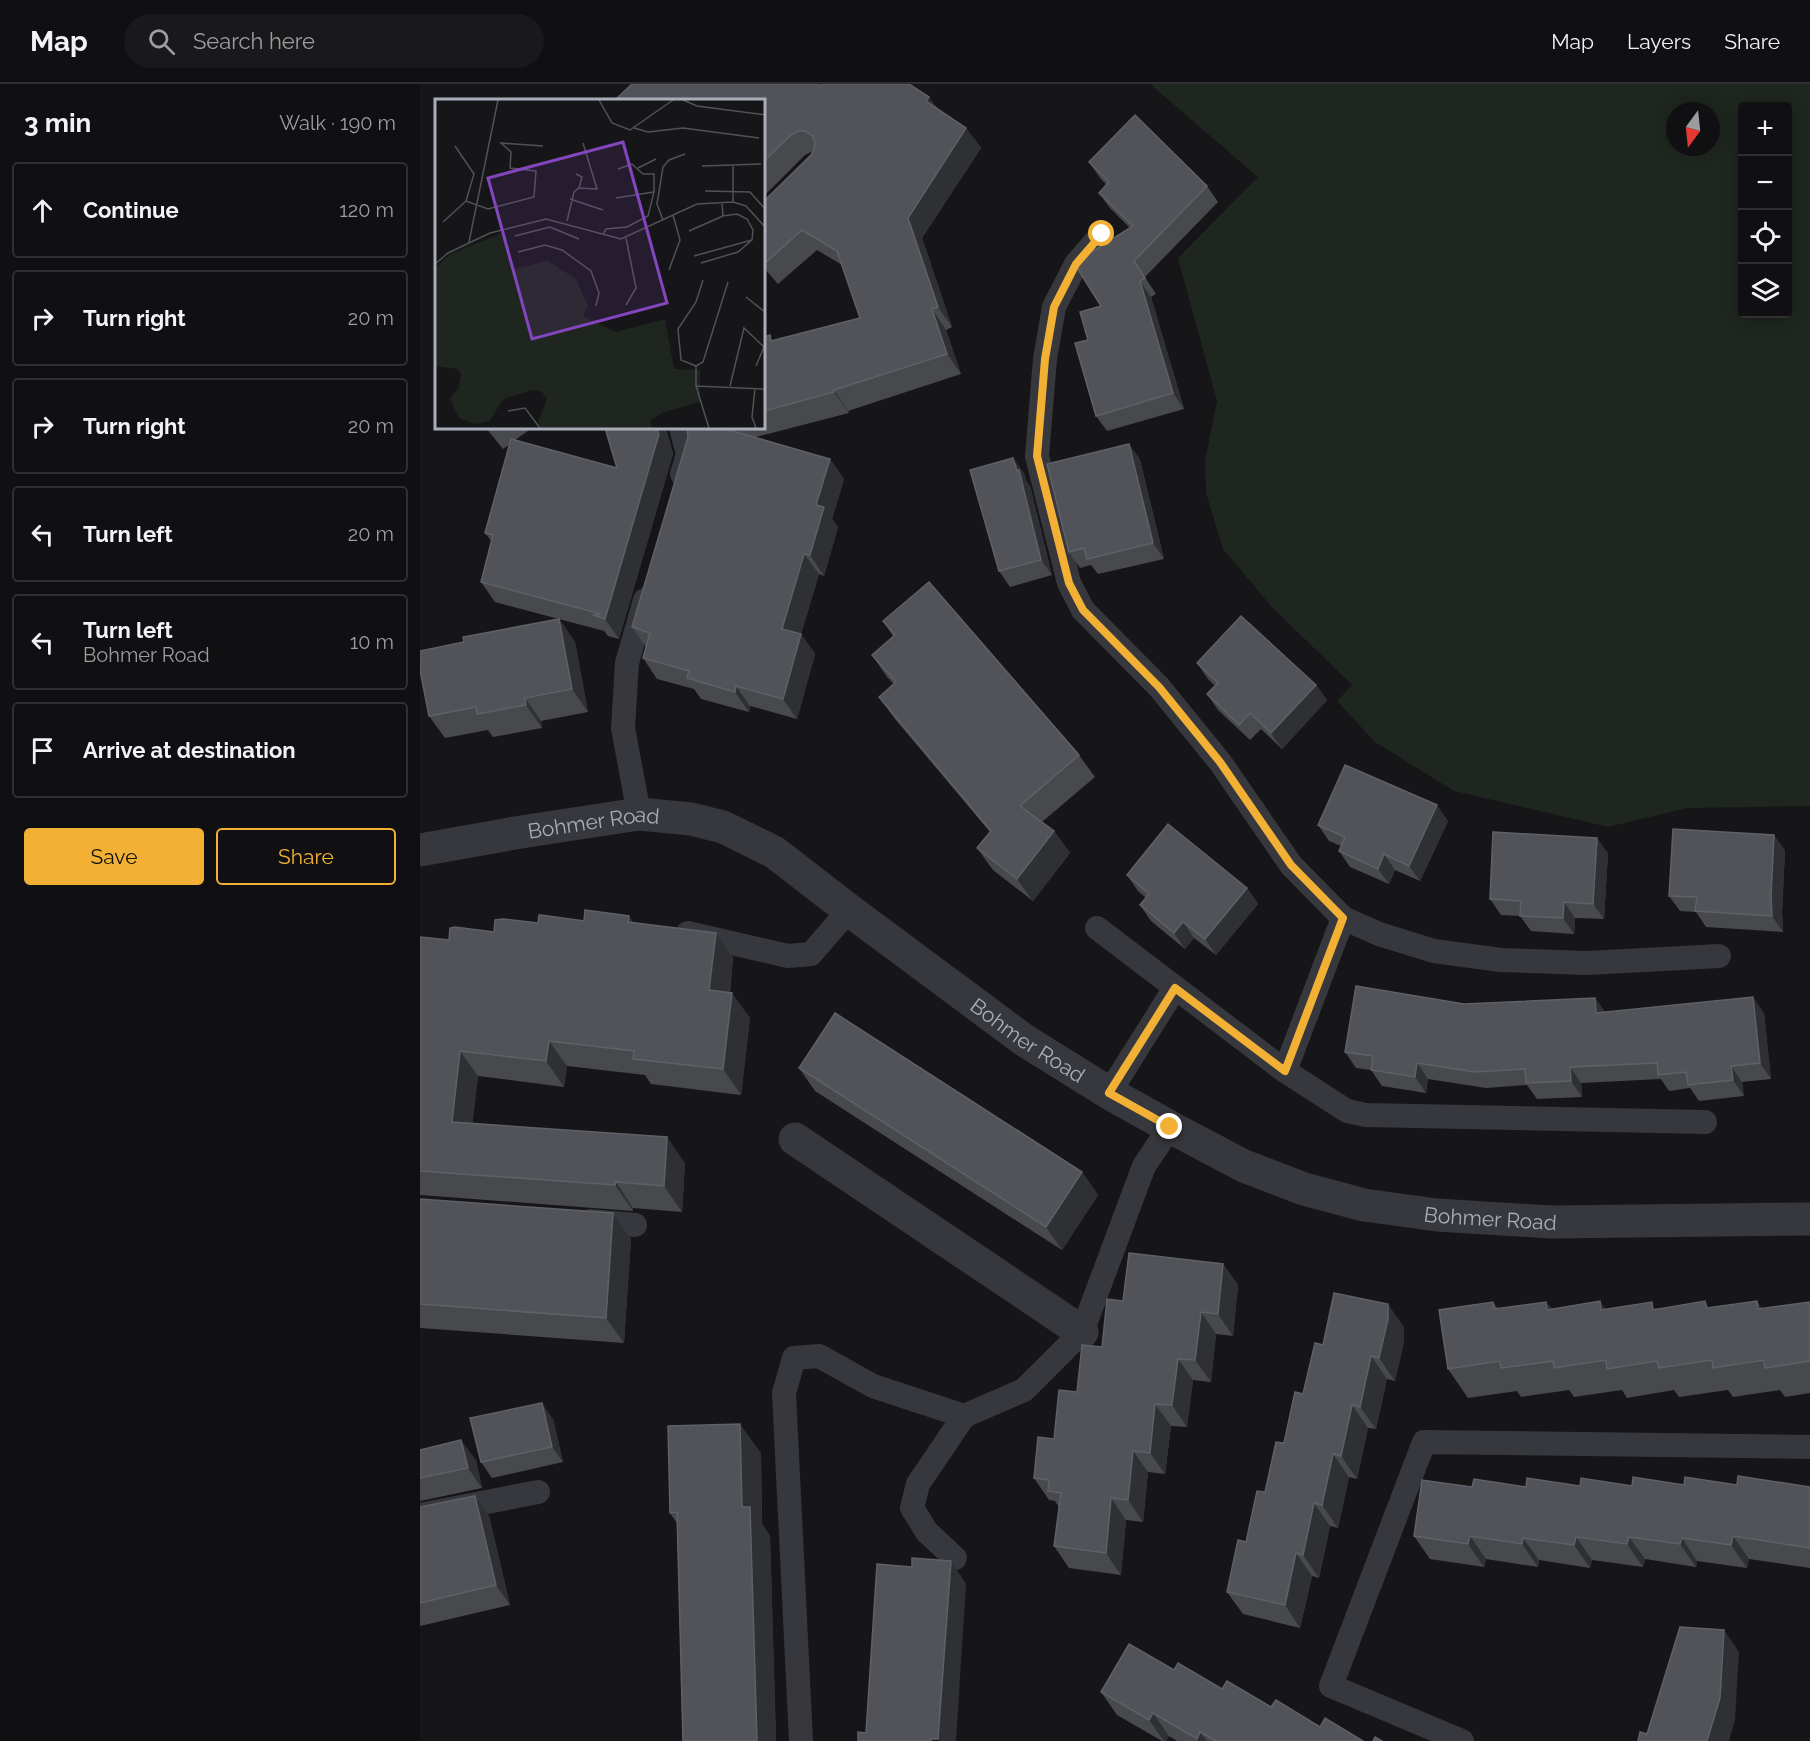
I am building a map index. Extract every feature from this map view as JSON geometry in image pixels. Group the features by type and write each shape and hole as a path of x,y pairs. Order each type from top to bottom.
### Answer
{"street":[{"name":"Bohmer Road","path":"420,850 639,814 691,819 723,827 774,852 1024,1040 1109,1093 1254,1170 1304,1189 1364,1205 1437,1215 1552,1222 1810,1219"},
{"path":"795,1139 1082,1332"}],"lane":[{"path":"1102,234 1076,264 1054,307 1045,359 1037,456 1069,583 1083,610 1159,687 1220,762 1291,865 1343,918 1379,934 1434,951 1501,960 1588,963 1719,956"},
{"path":"675,498 688,454 681,429"},
{"path":"639,814 624,728 627,663 652,575"},
{"path":"661,929 788,956 811,954 849,910"},
{"path":"1285,1071 1343,918"},
{"path":"1097,928 1285,1071 1347,1111 1366,1115 1705,1122"},
{"path":"1109,1093 1175,988"},
{"path":"955,1558 927,1532 912,1508 918,1484 964,1416 1024,1390 1082,1332 1144,1166 1170,1127"},
{"path":"563,1220 635,1225"},
{"path":"801,1741 784,1393 795,1358 819,1356 873,1386 964,1416"},
{"path":"1462,1741 1331,1686 1424,1442 1810,1447"},
{"path":"420,1515 538,1492"}],"shaded area":[{"path":"1150,84 1810,84 1810,806 1687,808 1608,827 1454,791 1375,742 1337,701 1352,685 1271,606 1223,549 1206,493 1205,461 1217,401 1178,258 1258,177"}],"building":[{"path":"632,84 819,84 821,86 823,84 909,84 929,97 926,101 966,128 908,218 938,307 932,309 947,354 834,390 834,392 765,411 765,337 770,335 771,341 860,318 837,251 802,230 765,263 765,200 811,155 815,142 805,131 798,131 765,160 765,99 616,99"},
{"path":"1135,115 1207,186 1134,261 1145,278 1140,281 1173,393 1096,416 1075,343 1088,340 1080,312 1101,306 1074,263 1133,226 1099,193 1109,182 1089,162"},
{"path":"605,429 657,429 659,434 605,619 593,615 601,614 481,582 493,535 485,533 511,439 617,468"},
{"path":"687,429 725,429 830,459 816,505 824,507 810,555 804,554 782,629 801,634 783,699 736,686 735,692 687,678 689,671 643,658 650,633 632,627 688,437"},
{"path":"1129,444 1153,543 1087,559 1084,548 1069,552 1047,464"},
{"path":"1013,458 1017,471 1019,470 1041,560 999,571 970,470"},
{"path":"929,582 1079,755 1020,806 1054,831 1017,879 977,848 991,831 879,697 896,682 872,655 895,635 883,621"},
{"path":"1241,616 1316,685 1271,733 1250,713 1239,725 1207,694 1218,683 1197,663"},
{"path":"559,619 572,689 525,698 526,705 477,714 476,707 429,716 420,670 420,651 464,642 463,637"},
{"path":"1345,765 1437,805 1409,866 1384,854 1378,869 1339,851 1345,837 1318,825"},
{"path":"1168,824 1247,888 1205,939 1183,922 1174,933 1140,905 1149,894 1127,875"},
{"path":"1673,829 1774,835 1772,916 1695,911 1697,897 1669,896"},
{"path":"1493,832 1597,838 1593,904 1564,902 1563,918 1520,916 1521,901 1490,899"},
{"path":"585,910 629,916 628,922 716,933 709,990 732,993 723,1069 633,1059 634,1051 549,1041 546,1061 460,1051 452,1122 667,1137 664,1186 616,1182 615,1185 420,1171 420,937 449,940 450,928 455,927 494,932 495,920 538,923 539,915 584,921"},
{"path":"1356,986 1464,1004 1595,998 1596,1013 1753,997 1760,1063 1731,1066 1733,1080 1688,1085 1686,1072 1658,1075 1657,1063 1570,1067 1571,1081 1526,1083 1525,1069 1475,1072 1417,1063 1415,1077 1371,1070 1373,1056 1345,1052"},
{"path":"835,1013 1082,1172 1046,1227 799,1068"},
{"path":"420,1199 613,1213 606,1318 420,1304"},
{"path":"1129,1253 1223,1264 1218,1314 1201,1312 1195,1360 1178,1359 1172,1405 1155,1404 1150,1453 1133,1451 1128,1500 1111,1498 1106,1553 1054,1546 1061,1493 1048,1491 1049,1480 1034,1478 1038,1437 1054,1439 1059,1390 1077,1392 1082,1345 1102,1347 1107,1299 1123,1301"},
{"path":"1334,1293 1388,1304 1388,1319 1379,1358 1371,1356 1360,1407 1352,1405 1341,1456 1333,1454 1322,1505 1314,1503 1303,1555 1296,1553 1285,1605 1227,1592 1238,1540 1246,1542 1257,1491 1265,1492 1276,1442 1284,1443 1295,1392 1303,1394 1315,1343 1323,1345"},
{"path":"1600,1301 1601,1310 1652,1302 1653,1310 1705,1301 1707,1308 1757,1301 1758,1309 1810,1302 1810,1361 1765,1368 1764,1360 1713,1368 1712,1360 1659,1368 1657,1361 1607,1369 1606,1360 1554,1368 1553,1361 1501,1368 1500,1361 1448,1369 1439,1310 1493,1302 1494,1309 1546,1302 1547,1310"},
{"path":"542,1403 552,1447 481,1462 470,1418"},
{"path":"740,1424 742,1507 750,1507 757,1741 683,1741 677,1512 670,1513 668,1426"},
{"path":"461,1440 468,1468 420,1478 420,1450"},
{"path":"1738,1476 1810,1487 1810,1548 1733,1536 1731,1545 1682,1538 1680,1544 1629,1537 1627,1544 1576,1537 1574,1545 1523,1538 1522,1544 1470,1536 1468,1544 1414,1536 1422,1480 1472,1487 1474,1479 1526,1487 1527,1478 1580,1486 1581,1478 1632,1486 1633,1477 1684,1485 1685,1477 1737,1485"},
{"path":"475,1496 496,1585 420,1603 420,1507"},
{"path":"912,1558 951,1561 938,1739 931,1739 931,1741 858,1741 858,1732 866,1733 877,1564 912,1567"},
{"path":"1680,1627 1724,1630 1720,1698 1707,1741 1638,1741 1640,1732 1647,1734"},
{"path":"1129,1644 1174,1670 1178,1663 1222,1689 1227,1681 1271,1707 1276,1700 1320,1727 1325,1718 1363,1741 1216,1741 1200,1732 1197,1739 1153,1713 1149,1720 1101,1692"}],"route":[{"path":"1102,234 1076,264 1054,307 1045,359 1037,456 1069,583 1083,610 1159,687 1220,762 1291,865 1343,918 1285,1071 1175,988 1109,1093 1170,1127"}]}
